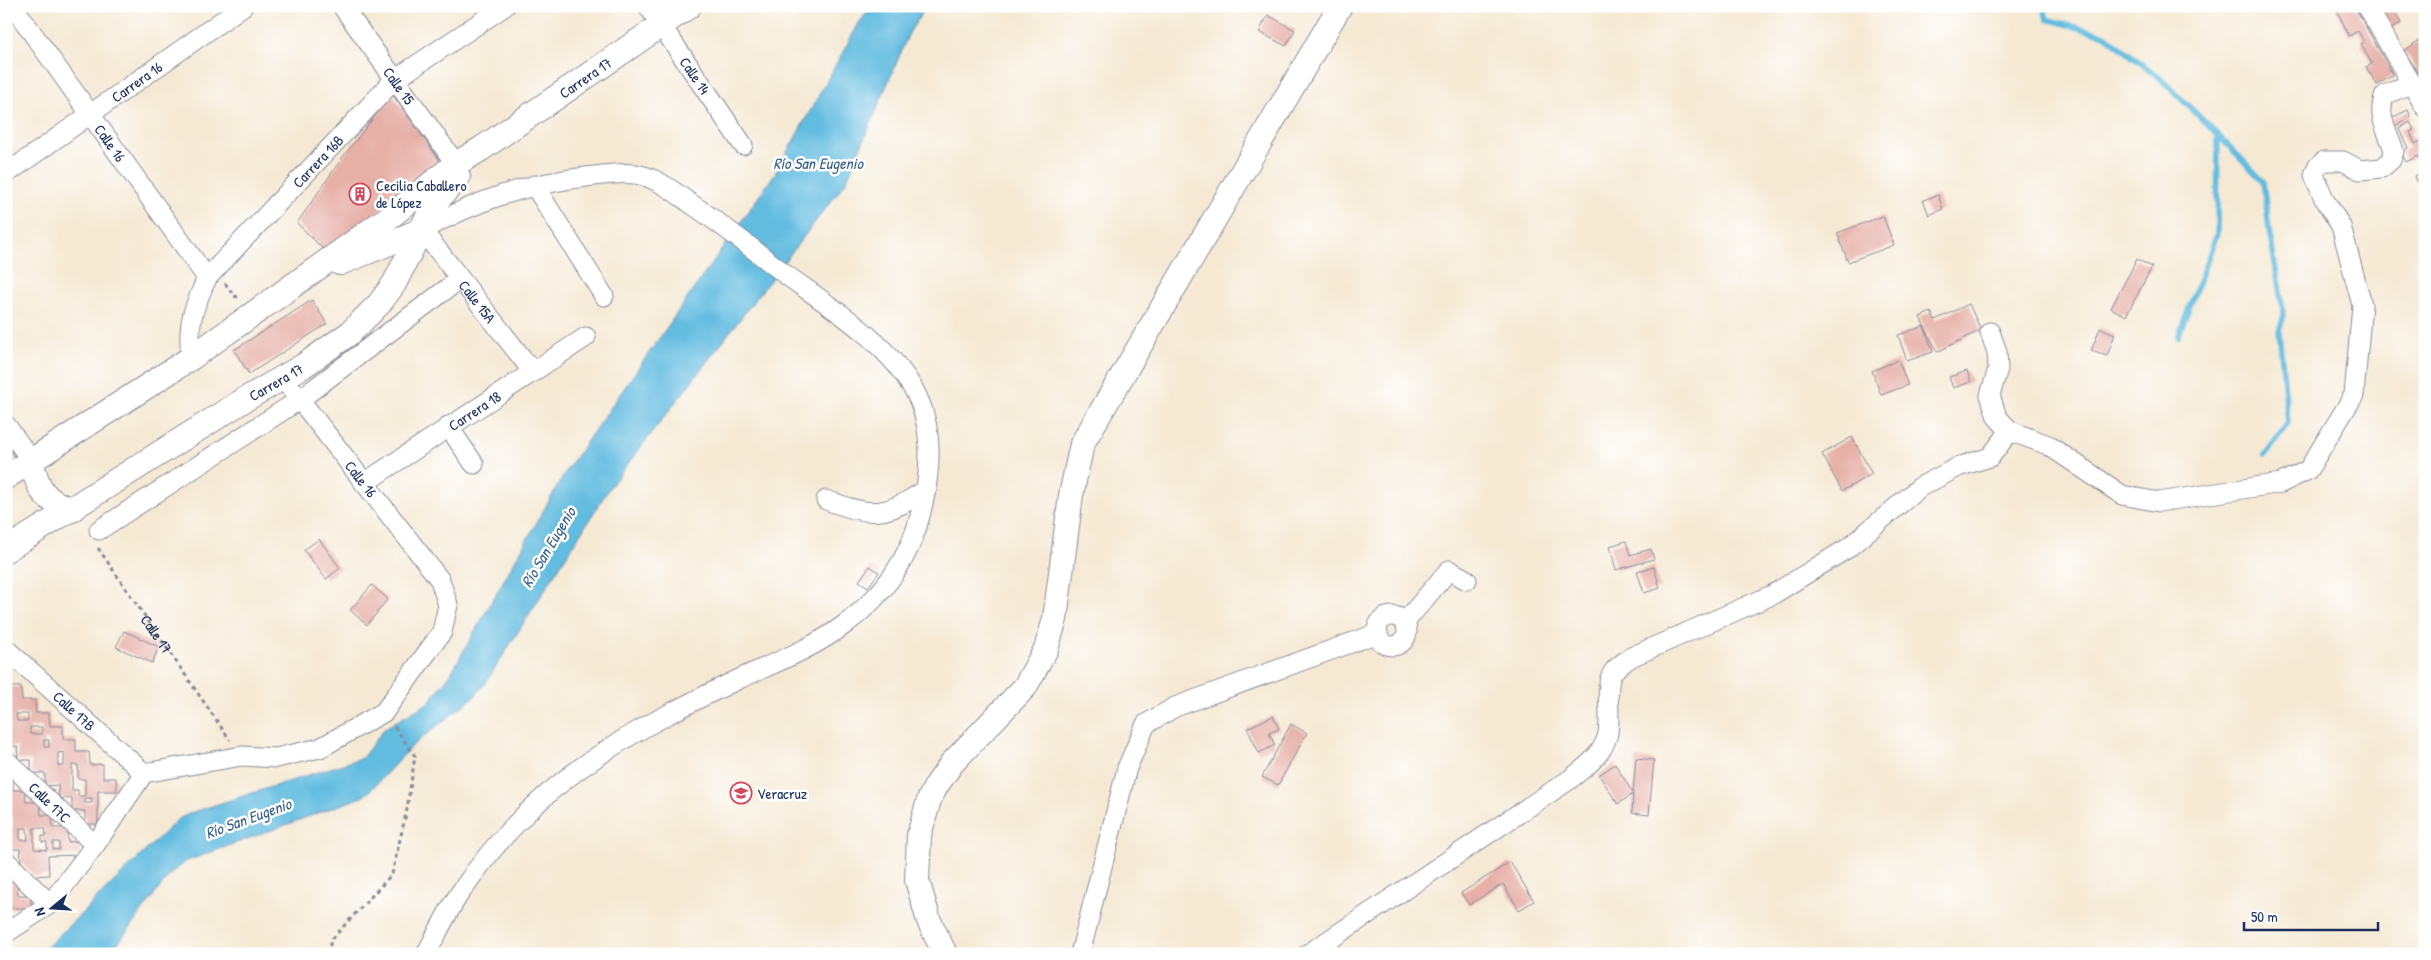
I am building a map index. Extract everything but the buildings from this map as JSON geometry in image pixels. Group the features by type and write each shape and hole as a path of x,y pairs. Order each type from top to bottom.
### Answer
{"main road":[{"name":"Carrera 17","path":"6,477 191,358 392,216 456,164 481,149 689,6"},
{"path":"945,954 929,921 917,880 919,835 929,800 952,763 1025,687 1046,649 1054,619 1071,495 1082,444 1340,6"},
{"name":"Carrera 17","path":"6,550 332,348 366,318 394,284 434,204 481,149"},
{"path":"305,277 422,230"},
{"path":"31,460 42,492 54,504 72,510"}],"street":[{"name":"Calle 16","path":"13,6 207,278"},
{"name":"Carrera 16","path":"6,174 243,6"},
{"name":"Calle 15","path":"342,6 456,164"},
{"name":"Carrera 16B","path":"191,358 189,336 192,311 207,278 394,80 483,15 505,6"},
{"name":"Calle 14","path":"648,6 743,145"},
{"path":"2367,6 2425,107"},
{"path":"1990,332 1997,352 1998,369 1990,395 1997,417 2010,431 2048,444 2122,495 2160,502 2281,483 2308,470 2354,395 2362,306 2341,226 2325,201 2314,175 2317,167 2324,161 2343,161 2360,170 2382,168 2391,160 2394,151 2381,116 2380,106 2384,95 2412,83"},
{"path":"422,230 493,197 534,185 594,176 634,174 654,179 693,204 838,312 888,354 915,391 928,431 930,459 927,489 919,523 902,565 880,593 846,624 814,645 663,717 592,760 530,808 481,864 458,895 426,954"},
{"path":"534,185 604,296"},
{"name":"Calle 15A","path":"422,230 533,372"},
{"path":"97,536 298,400 460,279"},
{"name":"Carrera 18","path":"364,483 586,337"},
{"name":"Calle 16","path":"242,756 276,758 320,748 384,712 442,632 448,605 440,580 298,400 283,378"},
{"path":"6,424 31,460"},
{"path":"448,426 474,464"},
{"path":"1308,954 1569,780 1596,759 1607,738 1610,714 1609,689 1612,672 1631,657 1772,594 1848,548 1920,487 1958,467 1990,457 2010,431"},
{"path":"826,500 858,511 888,511 927,489"},
{"path":"1080,954 1127,768 1146,724 1175,707 1378,633 1380,622 1390,616 1401,618 1405,622 1449,570 1467,580"},
{"name":"Calle 17B","path":"6,648 144,774"},
{"path":"6,933 50,904 95,845 144,774 242,756"},
{"name":"Calle 17C","path":"6,760 95,845"},
{"path":"6,860 50,904"}],"path":[{"name":"Calle 17","path":"97,536 242,756"},
{"path":"328,954 331,940 392,874 407,809 415,756 413,750 391,722"}],"water":[{"name":"Río San Eugenio","path":"872,6 926,6 909,33 846,182 610,487 485,684 475,696 414,744 362,797 187,861 171,873 110,954 40,954 177,820 190,813 362,758 385,728 428,703 450,675 566,471 776,172 859,23"}],"waterway":[{"path":"2043,6 2047,19 2105,35 2160,78 2218,135 2217,234 2178,337"},
{"path":"2218,135 2263,181 2269,230 2284,315 2279,331 2288,423 2265,455"}],"place":[{"name":"Cecilia Caballero de López","path":"360,194"},
{"name":"Veracruz","path":"741,793"}]}
